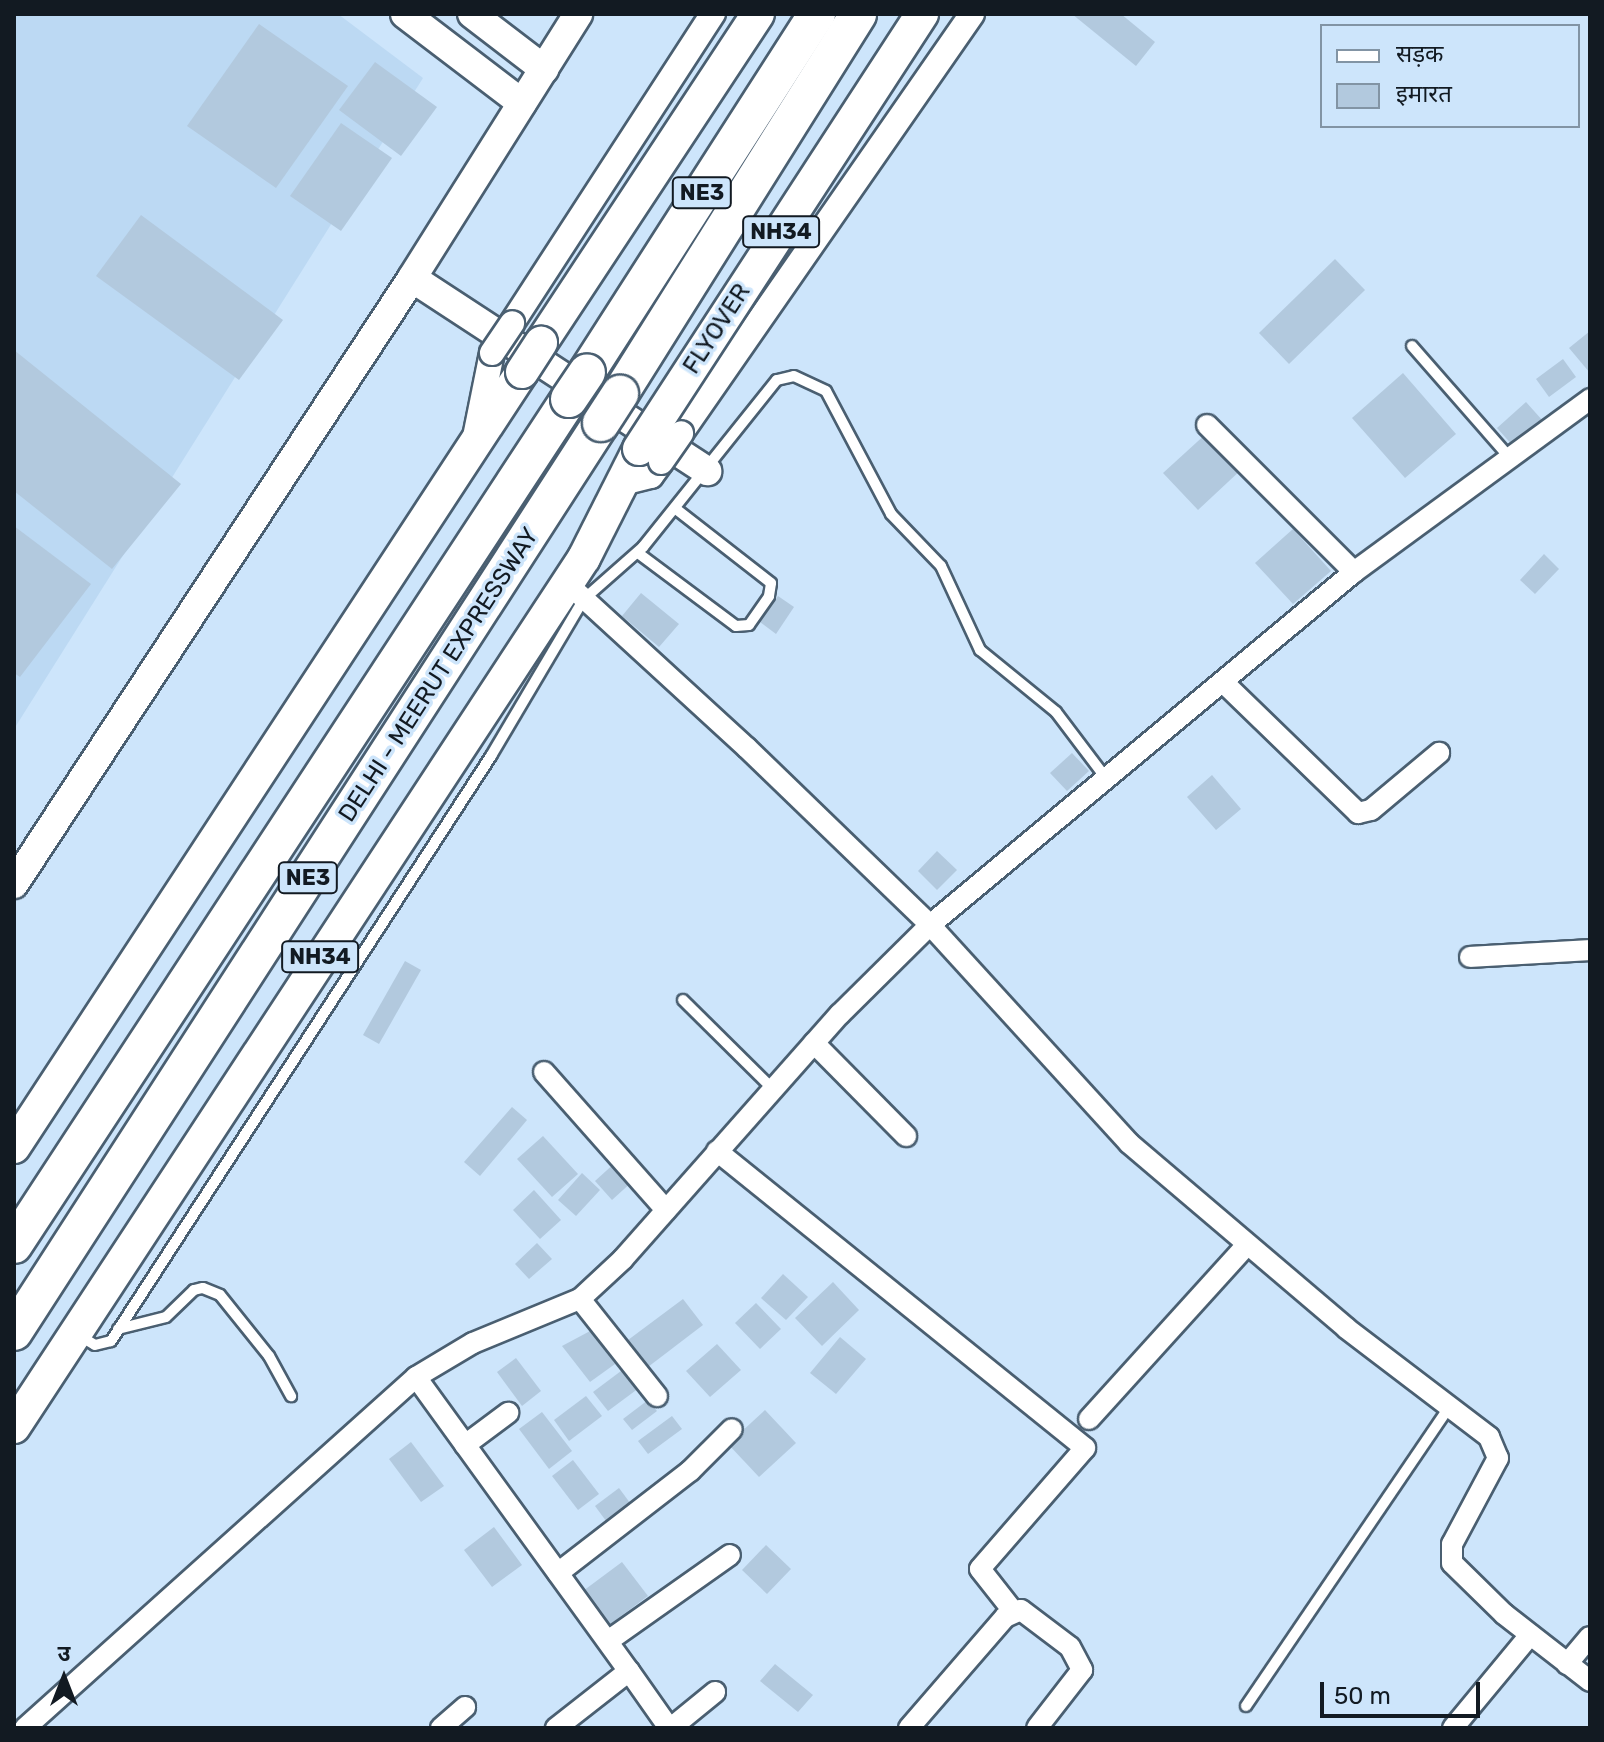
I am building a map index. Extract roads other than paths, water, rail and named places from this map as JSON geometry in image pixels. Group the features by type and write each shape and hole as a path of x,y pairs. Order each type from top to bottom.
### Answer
{"highway":[{"path":"14,1147 758,14"},
{"name":"DELHI - MEERUT EXPRESSWAY","path":"14,1245 578,386 817,14"},
{"name":"DELHI - MEERUT EXPRESSWAY","path":"14,1332 611,409 858,14"},
{"name":"FLYOVER","path":"576,592 618,484 650,456 922,14"},
{"name":"NH34","path":"14,1427 72,1331 576,592"}],"main road":[{"path":"405,14 522,103"},
{"path":"472,14 544,69"},
{"path":"14,884 412,278 578,14"},
{"path":"412,278 707,471"}],"street":[{"path":"472,447 492,353 713,14"},
{"path":"650,456 681,433 972,14"},
{"path":"25,1728 257,1515 416,1377 473,1343 580,1299 666,1210 814,1043 930,925 1108,780 1354,572 1590,399"},
{"path":"1207,425 1354,572"},
{"path":"576,592 930,925 1129,1143 1247,1245 1489,1437 1498,1458 1452,1544 1452,1563 1530,1635 1590,1681"},
{"path":"1224,683 1358,813 1371,810 1439,753"},
{"path":"1470,957 1590,950"},
{"path":"814,1043 906,1136"},
{"path":"544,1072 666,1210"},
{"path":"717,1151 1085,1448 980,1569 1013,1611 1030,1614 1080,1659 1077,1682 1037,1728"},
{"path":"1089,1419 1247,1245"},
{"path":"580,1299 657,1396"},
{"path":"416,1377 670,1728 715,1692"},
{"path":"465,1445 508,1413"},
{"path":"558,1573 690,1471 732,1429"},
{"path":"608,1641 730,1555"},
{"path":"909,1728 1013,1611"},
{"path":"1453,1728 1530,1635"},
{"path":"1567,1664 1590,1637"},
{"path":"556,1728 629,1671"},
{"path":"441,1728 465,1707"}],"lane":[{"path":"1412,346 1511,459"},
{"path":"72,1331 103,1345 118,1329 478,776 576,592 638,553 707,471 777,380 794,376 826,391 857,440 884,503 941,566 980,650 1056,712 1108,780"},
{"path":"638,553 736,626 749,625 769,596 771,583 676,509"},
{"path":"683,1000 772,1088"},
{"path":"118,1329 166,1317 194,1290 203,1288 220,1295 269,1356 291,1396"},
{"path":"1246,1706 1449,1407"}]}
